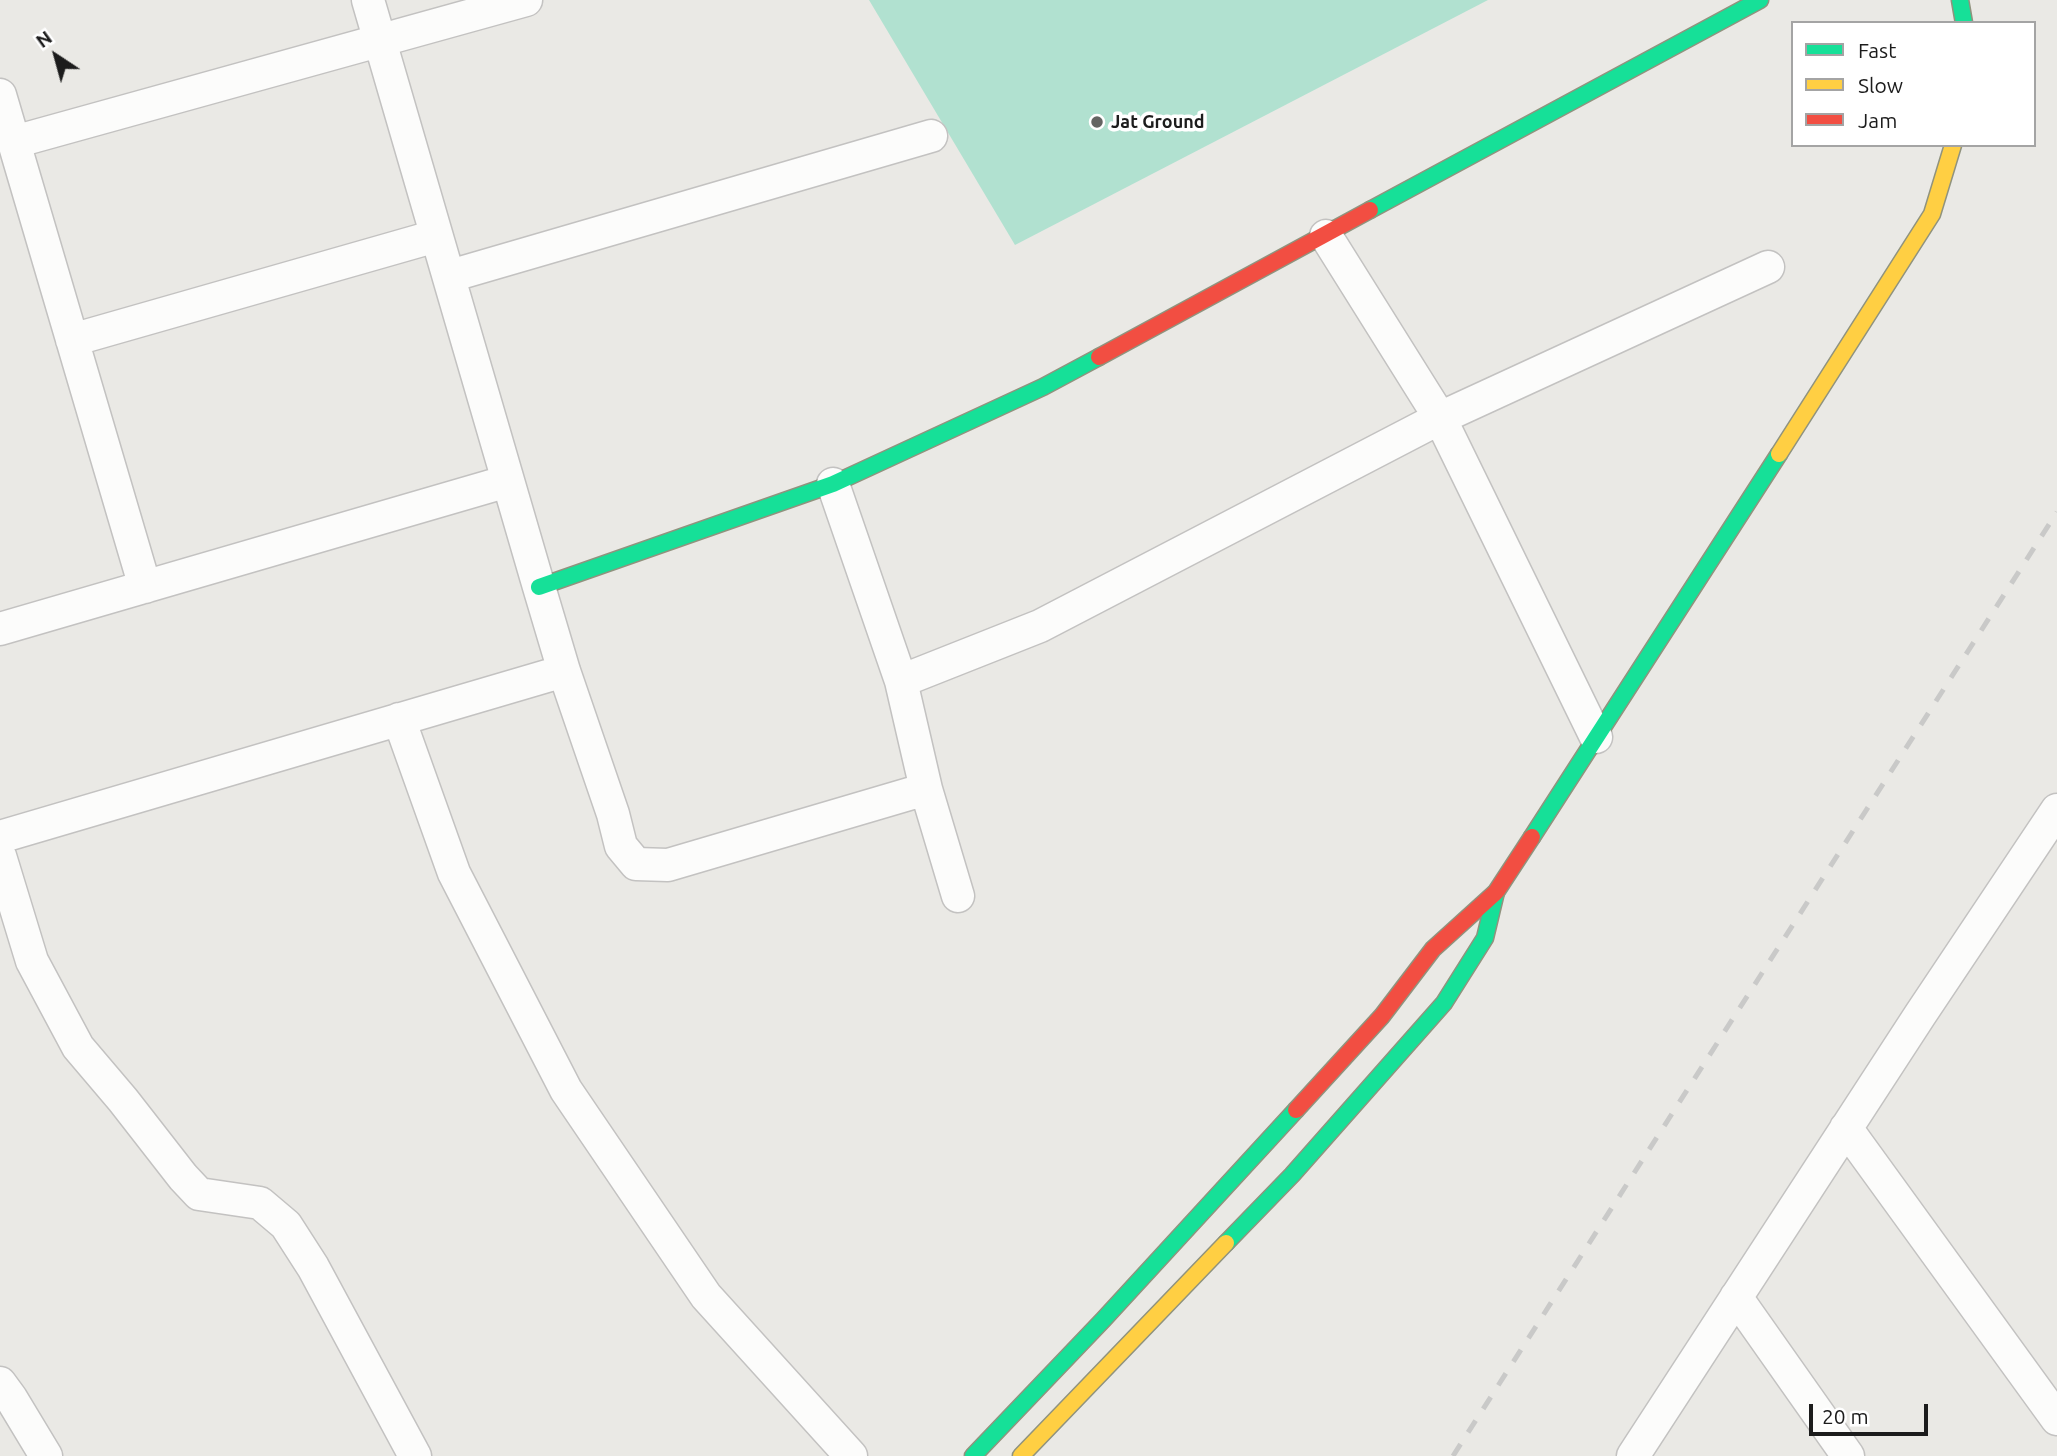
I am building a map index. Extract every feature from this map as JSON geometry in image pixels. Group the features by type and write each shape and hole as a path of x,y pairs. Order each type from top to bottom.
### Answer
{"main road":[{"path":"539,587 833,484 1043,387 1760,0"},
{"path":"1960,0 1964,21"},
{"path":"973,1456 1103,1321 1382,1016 1433,949 1496,892 1932,214 1952,147"},
{"path":"1021,1456 1292,1175 1444,1003 1485,938 1496,892"}],"street":[{"path":"368,0 564,671 621,846 636,864 668,865 926,789"},
{"path":"14,142 526,0"},
{"path":"0,95 145,587"},
{"path":"450,276 931,136"},
{"path":"72,340 436,236"},
{"path":"1326,236 1440,418 1596,737"},
{"path":"901,681 1040,626 1440,418 1768,267"},
{"path":"0,629 508,481"},
{"path":"833,484 901,681 926,789 958,896"},
{"path":"0,838 564,671"},
{"path":"399,719 454,873 566,1090 706,1296 851,1456"},
{"path":"1633,1456 2057,810"},
{"path":"0,856 32,961 78,1047 199,1194 260,1203 286,1225 313,1267 415,1456"},
{"path":"1846,1128 2057,1419"},
{"path":"1736,1297 1848,1456"},
{"path":"0,1383 46,1456"}],"green space":[{"name":"Jat Ground","path":"869,0 1488,0 1015,245"}],"railway":[{"path":"1453,1456 2057,512"}],"traffic: fast":[{"path":"1370,210 1760,0"},
{"path":"1960,0 1964,21"},
{"path":"539,587 833,484 1043,387 1099,357"},
{"path":"1532,837 1779,454"},
{"path":"1226,1243 1292,1175 1444,1003 1485,938 1496,892"},
{"path":"973,1456 1103,1320 1296,1110"}],"traffic: slow":[{"path":"1779,454 1932,214 1952,147"},
{"path":"1021,1456 1226,1243"}],"traffic: jam":[{"path":"1099,357 1370,210"},
{"path":"1296,1110 1382,1016 1433,949 1496,892 1532,837"}],"place":[{"name":"Jat Ground","path":"1097,122"}]}
